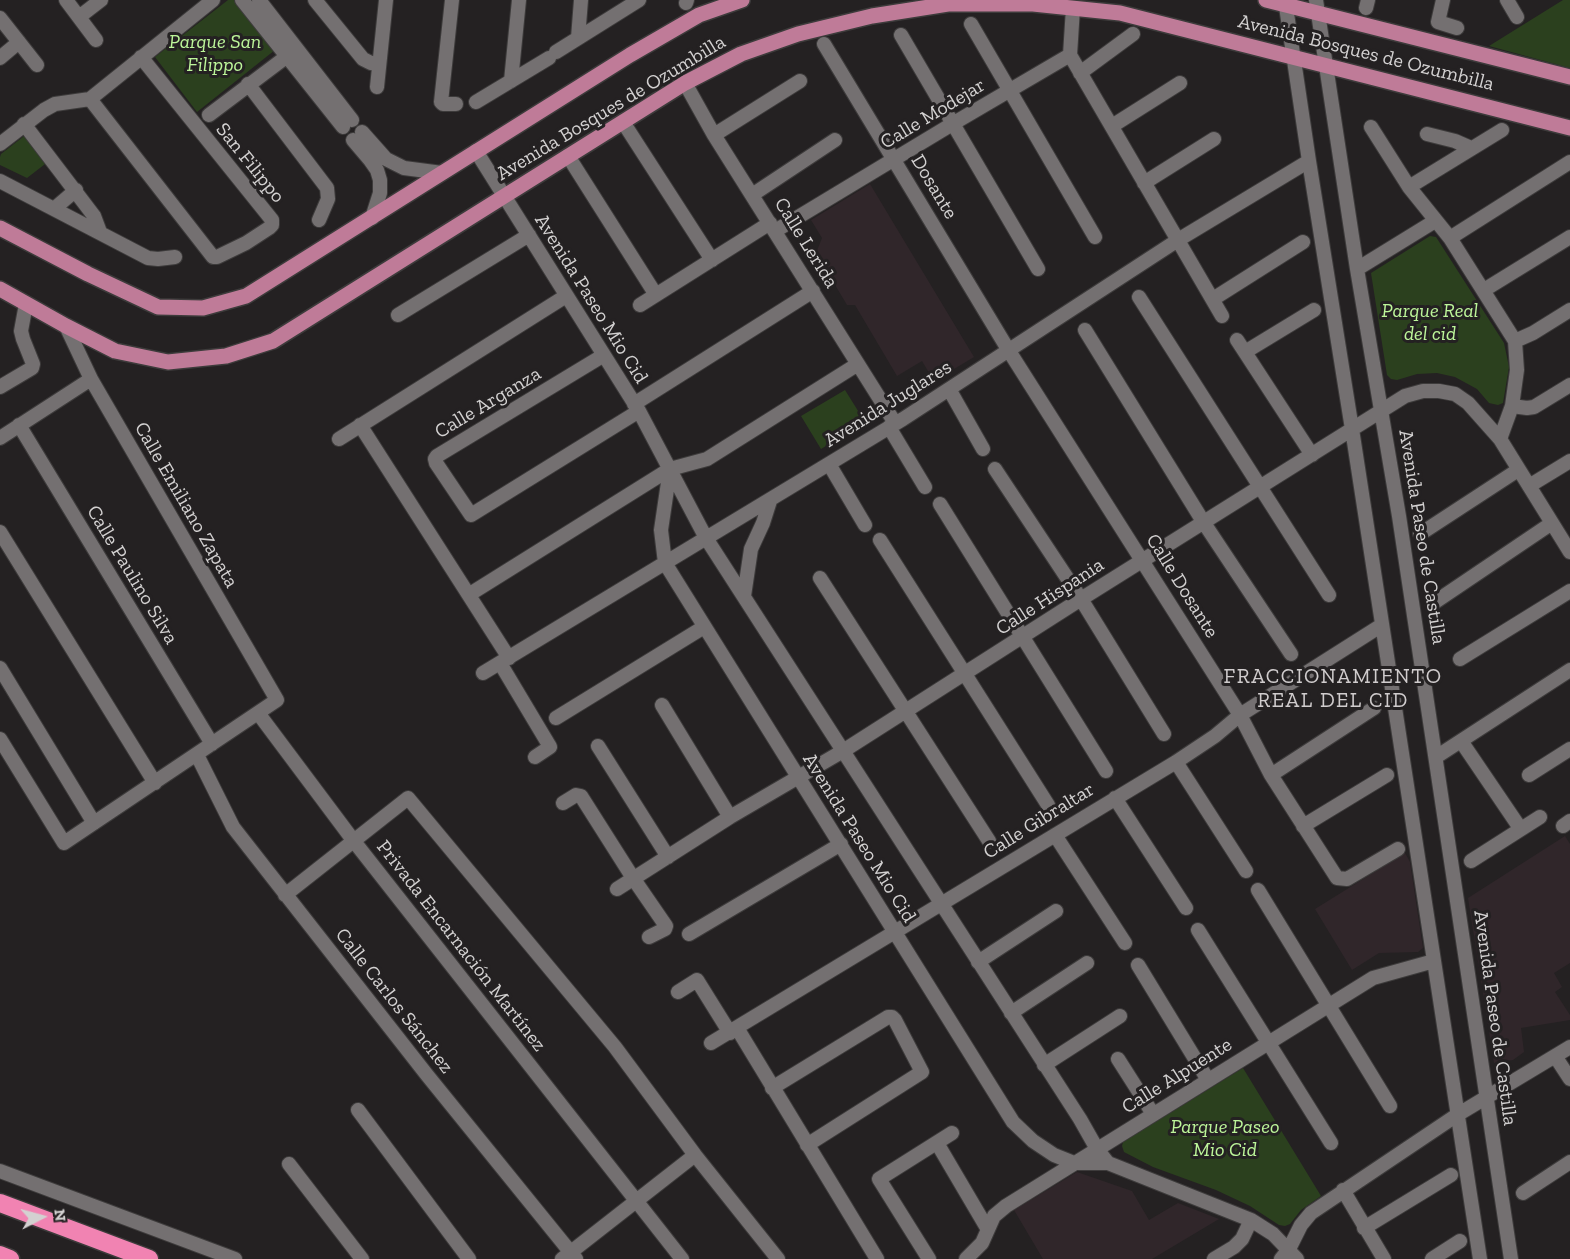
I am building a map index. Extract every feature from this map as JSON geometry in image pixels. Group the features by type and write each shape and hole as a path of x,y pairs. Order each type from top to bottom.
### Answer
{"highway":[{"path":"0,1203 149,1259"},
{"path":"0,1255 10,1259"}],"main road":[{"name":"Avenida Bosques de Ozumbilla","path":"0,228 158,307 203,308 246,296 630,55 699,15 742,0"},
{"name":"Avenida Bosques de Ozumbilla","path":"1266,0 1317,6 1570,76"},
{"name":"Avenida Bosques de Ozumbilla","path":"0,289 116,351 168,362 226,356 273,341 685,83 741,54 798,34 872,16 948,4 1033,4 1120,13 1570,128"}],"street":[{"path":"66,0 96,40"},
{"path":"79,17 101,0"},
{"path":"0,144 24,124 55,104 90,99 213,0"},
{"path":"242,0 286,57 336,108"},
{"path":"259,0 348,123"},
{"path":"315,0 363,59 379,64"},
{"path":"377,87 386,0"},
{"path":"452,0 441,102 456,104"},
{"path":"511,81 519,0"},
{"path":"578,38 581,0"},
{"path":"476,102 639,0"},
{"path":"1443,0 1438,22 1457,28"},
{"path":"1507,0 1517,17"},
{"path":"1286,3 1480,1259"},
{"name":"Avenida Paseo de Castilla","path":"1317,6 1436,757 1511,1259"},
{"path":"1073,8 1070,55 1222,316"},
{"path":"0,18 37,64"},
{"path":"971,24 1095,237"},
{"path":"901,34 1038,269"},
{"path":"1080,73 1133,34"},
{"path":"0,58 19,42"},
{"name":"Dosante","path":"824,44 1009,351"},
{"name":"Calle Modejar","path":"640,305 712,260 895,159 1070,55"},
{"name":"San Filippo","path":"90,99 213,257 246,243 269,228 272,220 141,57"},
{"path":"209,115 286,57"},
{"path":"714,135 800,81"},
{"name":"Calle Lerida","path":"685,83 714,135 858,364 924,487"},
{"path":"1112,126 1180,83"},
{"path":"248,84 327,188 328,200 319,220"},
{"path":"623,122 712,260"},
{"path":"24,124 76,190 94,216 100,232"},
{"path":"1371,127 1409,187 1450,238 1515,341 1517,370 1512,406 1500,439"},
{"path":"1409,187 1502,130"},
{"path":"1427,134 1455,141 1471,148"},
{"path":"1144,183 1214,139"},
{"path":"752,195 835,140"},
{"path":"372,218 380,193 380,180 362,141 386,159 404,168 442,173"},
{"name":"Avenida Paseo Mio Cid","path":"476,152 636,408 706,538 1108,1163"},
{"path":"568,156 656,295"},
{"name":"Avenida Juglares","path":"483,674 770,501 1009,351 1178,240 1309,161"},
{"path":"1450,238 1570,162"},
{"path":"0,181 148,258 158,260 175,256"},
{"path":"55,208 76,190"},
{"path":"1357,269 1435,222"},
{"path":"398,315 529,235"},
{"path":"1484,290 1570,237"},
{"path":"1213,299 1303,242"},
{"name":"Calle Arganza","path":"604,355 437,456 436,464 471,515 813,291"},
{"path":"339,439 566,296"},
{"path":"1139,297 1329,595"},
{"path":"0,387 32,368 33,364 21,331 26,304"},
{"path":"1245,352 1314,310"},
{"path":"1515,341 1533,333 1570,310"},
{"name":"Calle Emiliano Zapata","path":"66,326 91,379 277,700 258,712"},
{"path":"1085,330 1204,523 1291,654"},
{"path":"1237,340 1312,455"},
{"name":"Calle Dosante","path":"1009,351 1240,715 1271,774 1338,878 1347,879 1398,849"},
{"path":"470,594 670,469 707,459 858,364"},
{"path":"0,438 91,379"},
{"path":"1512,406 1527,408 1534,406 1570,385"},
{"path":"949,389 983,449"},
{"name":"Calle Hispania","path":"616,889 730,817 800,778 1405,396 1423,391 1455,394 1468,404 1500,439 1552,523 1568,543"},
{"name":"Calle Paulino Silva","path":"19,425 212,744"},
{"path":"360,425 470,594 505,660 550,747 535,757"},
{"path":"1529,486 1570,461"},
{"path":"829,464 865,525"},
{"name":"Avenida Paseo Mio Cid","path":"670,469 661,530 665,563 1013,1122 1033,1141 1054,1155 1074,1163 1108,1163 1251,1220 1273,1234 1289,1256"},
{"path":"995,469 1081,599 1164,734"},
{"path":"1420,534 1518,470"},
{"path":"744,597 751,549 770,501"},
{"path":"939,504 1106,771"},
{"path":"1432,604 1552,523"},
{"path":"0,531 155,783"},
{"path":"879,540 1048,806"},
{"path":"820,578 989,841"},
{"path":"1460,659 1570,591"},
{"name":"Calle Gibraltar","path":"711,1043 1176,762 1215,736 1240,715 1382,625"},
{"path":"556,718 704,627"},
{"path":"0,668 94,823"},
{"path":"1436,757 1570,670"},
{"path":"662,705 730,817"},
{"path":"1271,774 1374,708"},
{"path":"0,739 64,843 258,712"},
{"name":"Privada Encarnación Martínez","path":"258,712 353,840 682,1259"},
{"path":"1461,741 1520,828"},
{"path":"598,746 668,857"},
{"path":"1529,775 1570,749"},
{"name":"Calle Carlos Sánchez","path":"197,755 233,827 570,1257"},
{"path":"1176,762 1246,871"},
{"path":"1304,826 1387,775"},
{"path":"563,803 576,795 581,796 666,927 649,937"},
{"path":"285,895 408,798 615,1047 695,1155 778,1259"},
{"path":"1115,798 1186,908"},
{"path":"1471,861 1540,817"},
{"path":"1055,835 1125,943"},
{"path":"689,934 841,844"},
{"path":"1258,890 1390,1106"},
{"path":"978,962 1056,912"},
{"path":"1198,930 1331,1143"},
{"name":"Calle Alpuente","path":"966,1259 982,1243 994,1216 1006,1206 1373,978 1434,961"},
{"path":"1011,1013 1087,963"},
{"path":"1138,965 1208,1080"},
{"path":"678,992 697,980 772,1088 877,1259"},
{"path":"1044,1065 1120,1016"},
{"path":"772,1088 888,1017 895,1020 922,1072 807,1145"},
{"path":"1289,1256 1301,1225 1311,1213 1342,1190 1457,1115 1570,1047"},
{"path":"1555,1056 1570,1079"},
{"path":"1118,1059 1153,1114"},
{"path":"358,1110 469,1259"},
{"path":"929,1259 879,1179 952,1133"},
{"path":"937,1143 987,1228"},
{"path":"570,1257 695,1155"},
{"path":"1523,1193 1570,1162"},
{"path":"289,1164 362,1259"},
{"path":"0,1171 235,1259"},
{"path":"1364,1228 1451,1175"},
{"path":"1342,1190 1384,1259"},
{"path":"1214,1259 1234,1247 1242,1239 1251,1220"},
{"path":"1432,1259 1460,1241"}],"shaded area":[{"path":"870,184 974,357 934,381 922,361 897,376 855,305 847,305 816,253 822,238 811,220"},
{"path":"1565,836 1570,844 1570,963 1554,973 1562,987 1555,992 1570,1015 1570,1020 1521,1028 1524,1052 1513,1060 1494,1063 1468,898"},
{"path":"1405,853 1410,862 1423,948 1418,952 1379,953 1352,970 1315,909"},
{"path":"1077,1172 1132,1191 1149,1220 1178,1203 1219,1219 1152,1259 1043,1259 1014,1210"}],"green space":[{"name":"Parque San Filippo","path":"228,0 237,0 275,50 197,112 155,57"},
{"path":"1563,0 1570,0 1570,68 1489,46"},
{"path":"28,133 49,161 27,178 0,165 0,157"},
{"name":"Parque Real del cid","path":"1430,236 1436,237 1504,343 1509,367 1503,403 1498,405 1489,403 1477,389 1455,377 1437,373 1417,374 1397,380 1387,375 1371,273"},
{"path":"845,390 865,422 821,449 801,416"},
{"name":"Parque Paseo Mio Cid","path":"1243,1068 1321,1196 1301,1210 1290,1224 1285,1226 1279,1225 1250,1206 1216,1190 1153,1167 1124,1152 1122,1146 1123,1142"}],"district":[{"name":"FRACCIONAMIENTO REAL DEL CID","path":"1333,689"}]}
